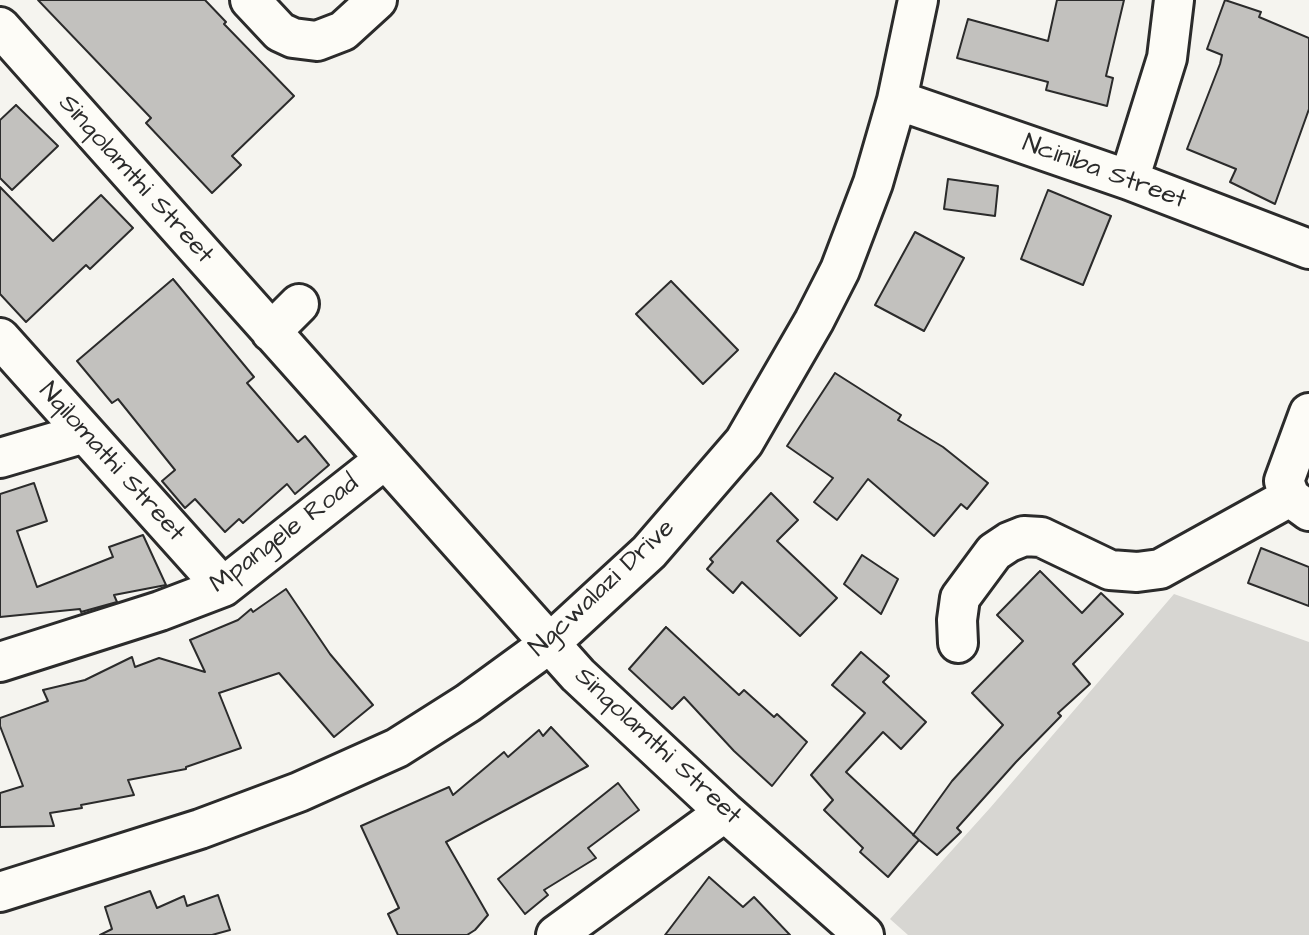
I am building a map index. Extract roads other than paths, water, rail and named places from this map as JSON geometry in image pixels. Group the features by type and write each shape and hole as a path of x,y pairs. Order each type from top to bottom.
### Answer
{"street":[{"path":"250,0 280,32 293,38 317,41 343,31 377,0"},
{"name":"Ngcwalazi Drive","path":"0,892 200,829 299,792 397,748 468,703 549,644 649,552 744,442 840,270 873,183 897,100 918,0"},
{"path":"1129,180 1167,58 1174,0"},
{"name":"Sinqolamthi Street","path":"0,27 578,675 725,812 864,935"},
{"name":"Nciniba Street","path":"897,100 1129,180 1309,249"},
{"path":"271,332 299,304"},
{"name":"Nqilomathi Street","path":"0,338 223,587"},
{"path":"958,643 957,620 963,592 994,552 1009,542 1024,536 1041,537 1110,570 1137,572 1160,569 1299,504 1285,488 1285,474 1309,413"},
{"path":"0,458 85,433"},
{"name":"Mpangele Road","path":"0,662 160,611 223,587 384,460"},
{"path":"556,935 725,812"}]}
